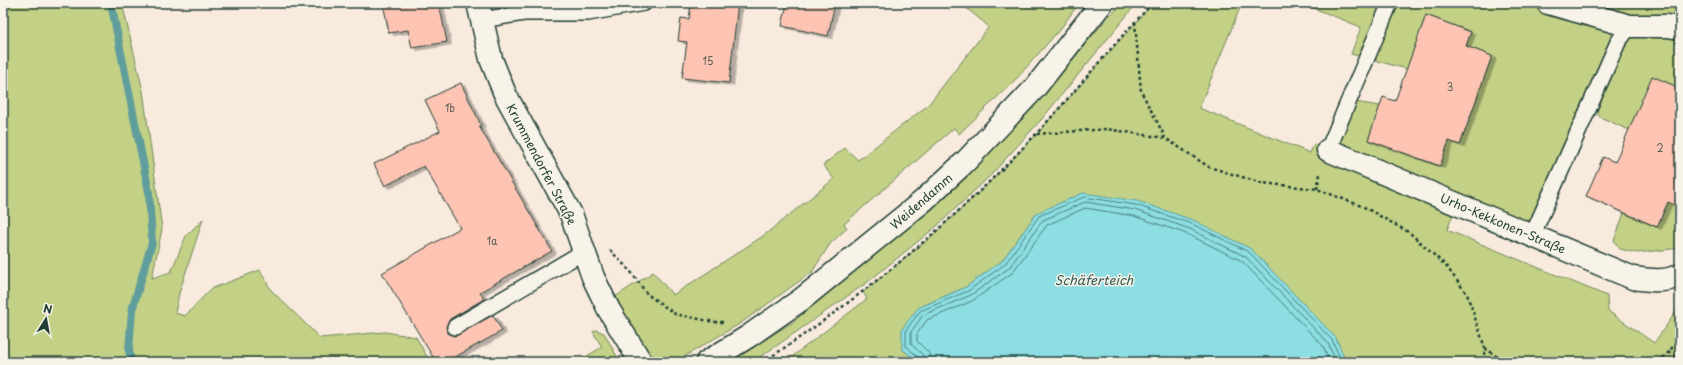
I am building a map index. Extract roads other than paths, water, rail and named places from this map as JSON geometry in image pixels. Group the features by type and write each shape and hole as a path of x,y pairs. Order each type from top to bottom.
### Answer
{"street":[{"name":"Weidendamm","path":"707,362 749,336 802,299 923,201 966,161 1034,89 1102,3"},
{"path":"1548,3 1630,26 1667,26 1680,28"},
{"name":"Krummendorfer Straße","path":"480,11 492,59 505,94 571,214 595,248 593,277 609,310 641,362"},
{"name":"Urho-Kekkonen-Straße","path":"1328,150 1633,278 1655,281 1672,279 1680,275"}],"lane":[{"path":"480,11 588,13 644,3"},
{"path":"1328,150 1390,3"},
{"path":"1532,236 1618,42 1630,26"},
{"path":"455,327 595,248"}],"water":[{"name":"Schäferteich","path":"1083,193 1137,201 1193,220 1251,249 1336,338 1346,362 918,362 902,349 902,329 918,308 966,287 1002,261 1037,213"}],"waterway":[{"path":"111,3 149,192 152,243 132,310 129,350 131,362"}]}
